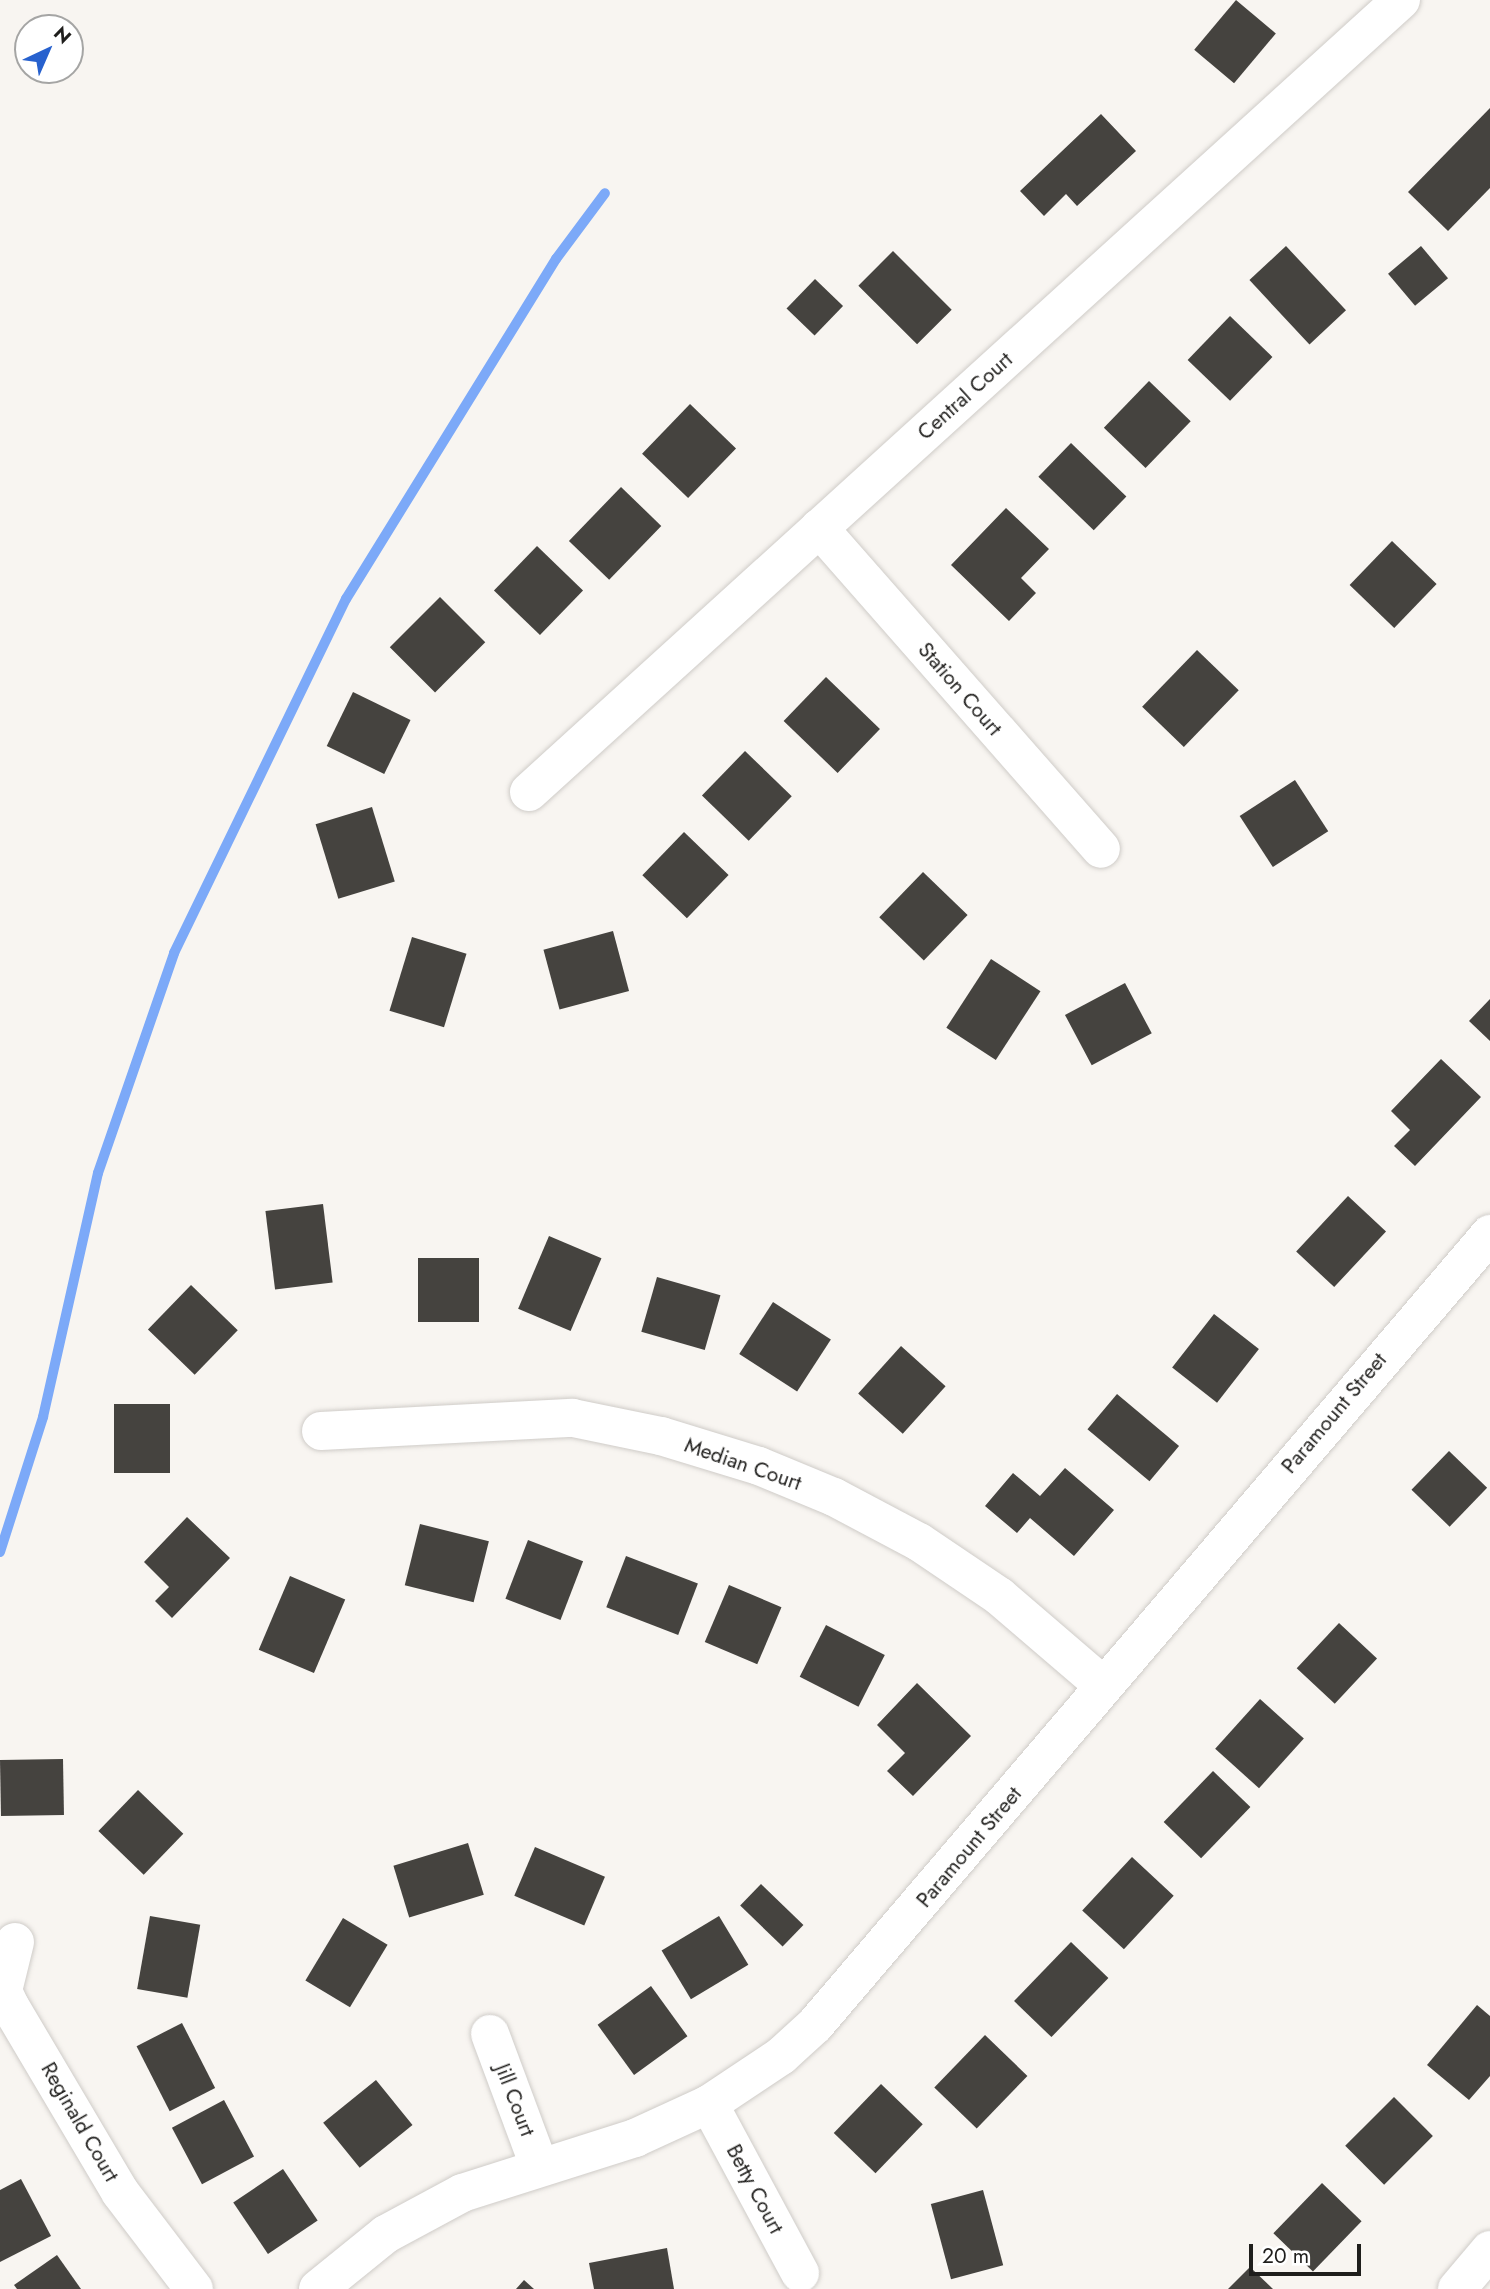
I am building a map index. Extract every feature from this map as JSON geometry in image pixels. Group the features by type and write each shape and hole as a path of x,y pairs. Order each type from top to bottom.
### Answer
{"street":[{"name":"Central Court","path":"528,792 1401,0"},
{"name":"Station Court","path":"819,528 1101,849"},
{"name":"Paramount Street","path":"318,2289 352,2259 424,2212 540,2166 635,2138 709,2104 781,2056 845,1994 1490,1234"},
{"name":"Median Court","path":"321,1431 573,1418 661,1436 760,1466 834,1497 919,1542 999,1596 1104,1686"},
{"name":"Reginald Court","path":"15,1942 4,1991 10,2006 120,2192 194,2289"},
{"name":"Jill Court","path":"490,2034 540,2166"},
{"name":"Betty Court","path":"709,2104 800,2273"},
{"path":"1457,2289 1490,2250"}],"building":[{"path":"1236,0 1276,33 1234,83 1194,50"},
{"path":"1490,108 1490,188 1448,231 1408,192"},
{"path":"1101,114 1136,151 1077,206 1066,194 1044,216 1020,191"},
{"path":"1286,246 1346,310 1309,344 1249,280"},
{"path":"1421,246 1448,278 1415,306 1388,274"},
{"path":"893,251 952,310 917,344 858,286"},
{"path":"815,279 843,306 815,336 787,308"},
{"path":"1230,316 1272,357 1230,401 1188,360"},
{"path":"1149,381 1191,421 1146,468 1104,428"},
{"path":"690,404 736,448 688,498 642,454"},
{"path":"1071,443 1126,496 1094,530 1038,477"},
{"path":"621,487 661,526 609,580 569,541"},
{"path":"1006,508 1049,549 1021,578 1036,593 1009,621 951,565"},
{"path":"1392,541 1437,584 1394,628 1350,585"},
{"path":"537,546 583,590 540,635 494,591"},
{"path":"440,597 485,642 435,692 390,647"},
{"path":"1197,650 1239,690 1184,747 1142,707"},
{"path":"826,677 880,729 838,773 784,721"},
{"path":"353,692 411,720 384,774 327,746"},
{"path":"745,751 792,796 749,841 702,796"},
{"path":"1295,780 1328,831 1273,867 1240,816"},
{"path":"372,807 395,882 338,899 316,824"},
{"path":"684,832 729,875 687,918 642,875"},
{"path":"923,872 968,915 924,960 879,917"},
{"path":"613,931 629,991 560,1010 543,950"},
{"path":"412,937 467,954 444,1027 389,1011"},
{"path":"991,959 1040,991 996,1060 946,1028"},
{"path":"1125,983 1152,1033 1092,1065 1065,1015"},
{"path":"1490,999 1490,1041 1469,1021"},
{"path":"1441,1059 1481,1097 1415,1166 1394,1146 1410,1130 1391,1111"},
{"path":"1348,1196 1386,1231 1334,1287 1296,1252"},
{"path":"323,1204 333,1282 275,1289 265,1211"},
{"path":"549,1236 601,1258 571,1331 518,1309"},
{"path":"418,1258 479,1258 479,1322 418,1322"},
{"path":"657,1277 720,1295 705,1350 641,1332"},
{"path":"191,1285 238,1330 195,1375 148,1330"},
{"path":"773,1302 831,1340 797,1392 739,1354"},
{"path":"1214,1314 1259,1349 1217,1403 1172,1368"},
{"path":"901,1346 946,1386 903,1434 858,1394"},
{"path":"1117,1394 1179,1446 1149,1481 1087,1429"},
{"path":"114,1404 170,1404 170,1473 114,1473"},
{"path":"1449,1451 1487,1488 1450,1527 1411,1490"},
{"path":"1065,1468 1114,1510 1074,1556 1030,1518 1017,1533 985,1506 1013,1473 1040,1496"},
{"path":"187,1517 230,1558 172,1618 155,1601 169,1587 144,1562"},
{"path":"420,1524 489,1541 474,1602 405,1585"},
{"path":"528,1540 583,1561 561,1620 505,1599"},
{"path":"626,1556 698,1584 678,1635 606,1607"},
{"path":"290,1576 345,1599 314,1673 259,1650"},
{"path":"729,1585 781,1607 757,1664 705,1642"},
{"path":"1339,1623 1377,1658 1335,1704 1297,1668"},
{"path":"826,1625 885,1655 858,1707 800,1677"},
{"path":"917,1683 971,1736 913,1796 887,1771 905,1753 877,1725"},
{"path":"1260,1699 1304,1738 1259,1788 1215,1749"},
{"path":"63,1759 64,1815 1,1816 0,1760"},
{"path":"1213,1771 1250,1807 1201,1858 1164,1822"},
{"path":"138,1790 183,1834 144,1875 98,1831"},
{"path":"468,1843 484,1895 409,1917 393,1866"},
{"path":"535,1847 605,1877 584,1925 514,1896"},
{"path":"1132,1857 1174,1896 1124,1949 1082,1910"},
{"path":"761,1884 803,1925 783,1947 740,1906"},
{"path":"150,1916 200,1925 187,1998 137,1989"},
{"path":"719,1916 748,1965 691,1999 662,1951"},
{"path":"343,1918 388,1945 350,2007 305,1981"},
{"path":"1071,1942 1108,1978 1051,2037 1014,2001"},
{"path":"651,1986 687,2036 634,2075 598,2025"},
{"path":"1477,2005 1490,2016 1490,2076 1469,2100 1427,2065"},
{"path":"182,2023 215,2088 170,2111 137,2046"},
{"path":"985,2035 1027,2076 977,2128 934,2088"},
{"path":"376,2080 413,2125 360,2168 323,2123"},
{"path":"881,2084 923,2124 875,2173 834,2133"},
{"path":"1394,2097 1433,2136 1384,2185 1345,2146"},
{"path":"224,2100 254,2157 202,2184 172,2128"},
{"path":"283,2169 318,2220 268,2254 233,2203"},
{"path":"21,2179 51,2236 0,2262 0,2190"},
{"path":"1322,2183 1362,2221 1313,2272 1273,2233"},
{"path":"983,2190 1003,2265 951,2279 931,2204"},
{"path":"667,2248 674,2289 594,2289 589,2263"},
{"path":"57,2255 81,2289 17,2289 14,2285"},
{"path":"1250,2267 1273,2289 1228,2289"},
{"path":"524,2280 534,2289 516,2289"}],"waterway":[{"path":"0,1552 43,1417 98,1173 174,953 346,599 556,259 605,193"}]}
